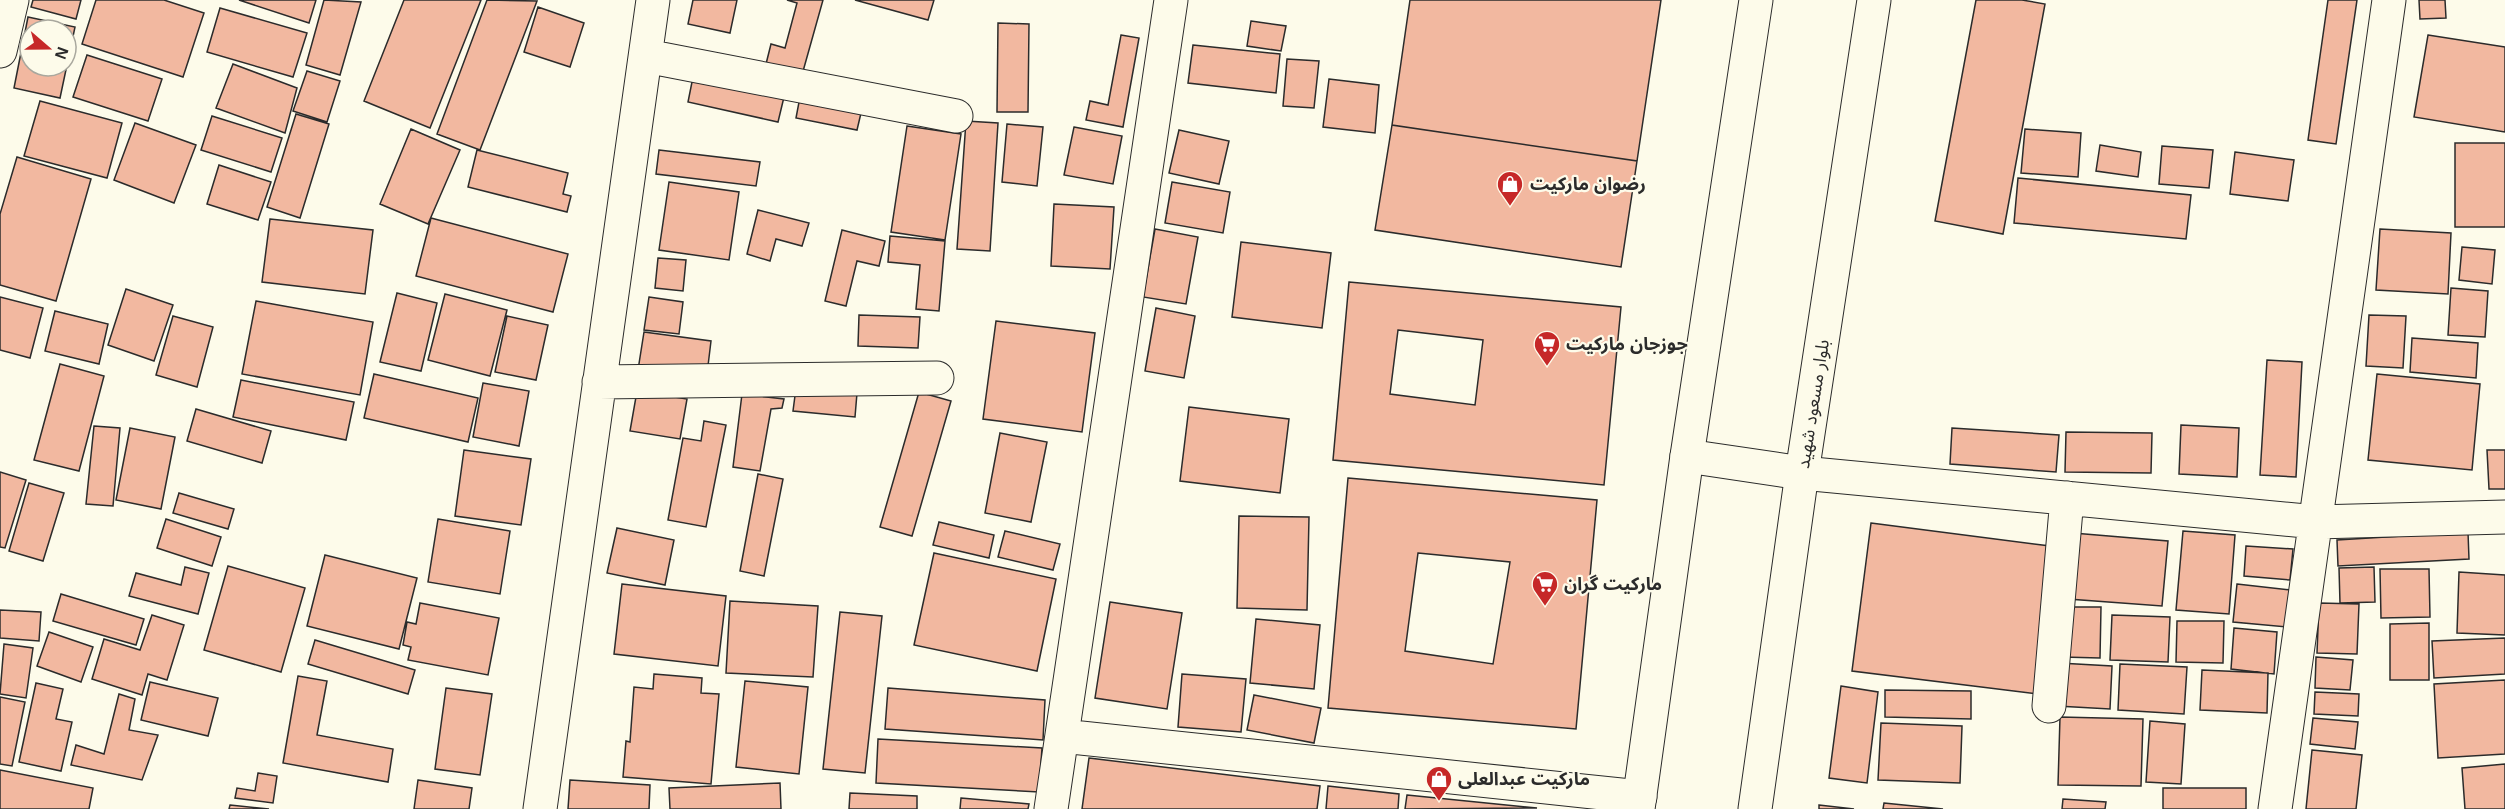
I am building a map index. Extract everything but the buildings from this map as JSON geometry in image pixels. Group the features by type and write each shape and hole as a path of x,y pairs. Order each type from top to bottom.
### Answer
{"street":[{"path":"0,51 12,0"},
{"path":"540,809 653,0"},
{"path":"1052,809 1171,0"},
{"path":"1062,736 1639,803 1687,456 1756,0"},
{"name":"بلوار مسعود شهید","path":"1755,809 1802,473 1874,0"},
{"path":"2275,809 2389,0"},
{"path":"646,56 956,116"},
{"path":"599,382 937,378"},
{"path":"1687,456 1802,473 2316,522 2505,518"},
{"path":"2049,706 2067,498"}],"place":[{"name":"رضوان مارکیت","path":"1510,207"},
{"name":"جوزجان مارکیت","path":"1547,367"},
{"name":"مارکیت گران","path":"1545,607"},
{"name":"مارکیت عبدالعلی","path":"1439,802"}]}
